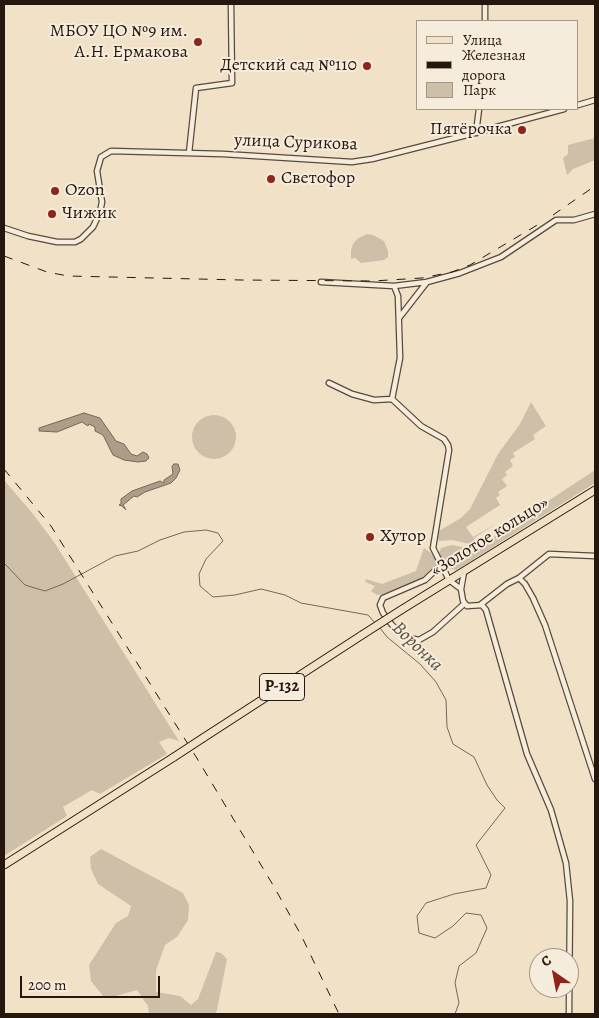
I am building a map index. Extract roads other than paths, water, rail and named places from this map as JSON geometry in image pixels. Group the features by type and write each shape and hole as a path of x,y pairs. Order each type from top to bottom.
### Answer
{"main road":[{"name":"«Золотое кольцо»","path":"4,865 400,610 595,490"}],"street":[{"path":"189,153 196,88 232,83 231,4"},
{"path":"485,4 485,20"},
{"path":"579,105 595,100"},
{"path":"476,133 480,110"},
{"name":"улица Сурикова","path":"4,228 28,236 57,242 75,242 81,239 92,227 100,212 102,202 97,179 98,163 101,157 111,151 189,153 352,162 372,159 560,110"},
{"path":"320,282 394,286 427,282 460,273 501,257 556,220 574,220 595,214"},
{"path":"399,318 427,282"},
{"path":"392,400 400,358 398,296 394,286"},
{"path":"328,383 352,394 374,400 392,400 421,426 444,439 449,447 433,548 449,580 461,589"},
{"path":"464,604 471,607 480,605 549,554 595,556"},
{"path":"441,565 425,580 383,598 380,605 382,613 402,634 411,639 419,640 434,632 464,604"},
{"path":"464,604 461,589 465,570"},
{"path":"519,578 533,598 545,625 595,779"},
{"path":"480,605 484,606 486,610 526,748 551,810 566,863 570,900 569,1014"}],"waterway":[{"name":"Воронка","path":"4,563 25,585 45,591 63,584 115,556 138,551 160,540 184,532 206,530 218,533 223,541 206,559 199,574 200,586 213,597 235,595 261,589 285,595 301,603 368,615 375,623"},
{"name":"Воронка","path":"380,628 387,637 420,664 436,682 446,700 447,727 453,744 474,757 487,785 505,808 476,845 491,875 486,888 454,894 426,903 417,916 419,933 435,938 453,926 466,913 481,915 487,928 476,953 459,966 455,983 459,1003 455,1014"}],"railway":[{"path":"553,215 595,186"},
{"path":"4,256 47,272 68,276 373,281 422,278 452,272 470,265 539,224"},
{"path":"4,469 51,526 198,760 301,935 339,1014"}],"place":[{"name":"МБОУ ЦО №9 им. А.Н. Ермакова","path":"198,42"},
{"name":"Детский сад №110","path":"367,66"},
{"name":"Пятёрочка","path":"522,130"},
{"name":"Светофор","path":"271,179"},
{"name":"Ozon","path":"55,191"},
{"name":"Чижик","path":"52,214"},
{"name":"Хутор","path":"370,537"}]}
